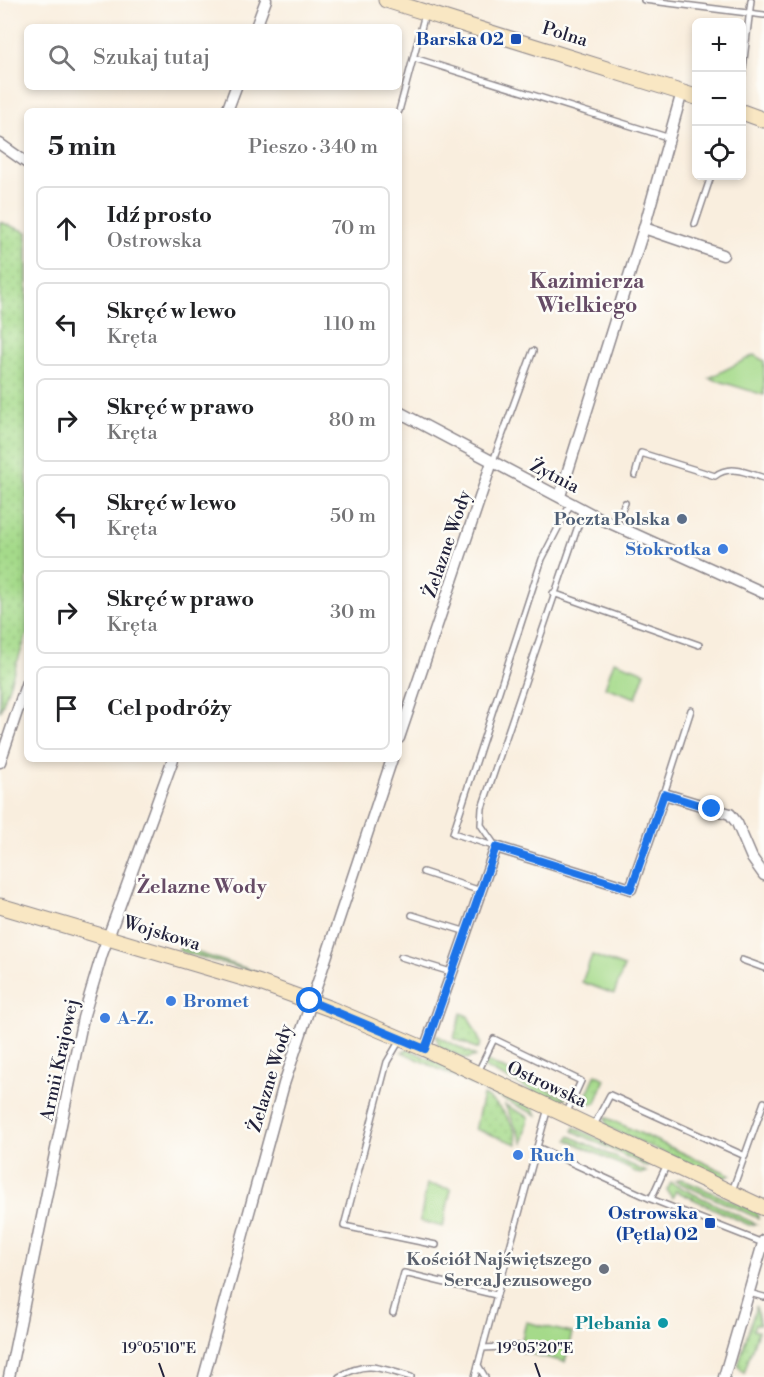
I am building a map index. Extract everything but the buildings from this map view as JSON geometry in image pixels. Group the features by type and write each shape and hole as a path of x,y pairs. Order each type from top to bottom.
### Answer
{"street":[{"path":"257,24 266,0"},
{"name":"Polna","path":"386,0 689,95"},
{"path":"228,108 235,90"},
{"path":"560,496 670,138 689,95"},
{"path":"746,114 764,120"},
{"path":"0,144 24,161"},
{"path":"644,228 723,255"},
{"name":"Żytnia","path":"402,414 615,525 764,593"},
{"name":"Żelazne Wody","path":"402,729 492,462"},
{"path":"0,762 24,691"},
{"name":"Armii Krajowej","path":"9,1377 83,1018 109,937 172,762"},
{"name":"Żelazne Wody","path":"204,1377 284,1084 391,762"},
{"path":"425,1049 496,847 631,889 664,794 730,814 737,823 755,864 764,876"},
{"name":"Wojskowa","path":"0,906 109,937 310,1001"},
{"name":"Ostrowska","path":"310,1001 401,1038 764,1208"},
{"path":"724,1377 764,1241"}],"lane":[{"path":"644,0 764,15"},
{"path":"742,72 751,0"},
{"path":"400,108 425,12"},
{"path":"414,58 670,138"},
{"path":"695,224 710,180"},
{"path":"492,462 533,351"},
{"path":"635,475 641,453 716,476 721,471 735,470 764,478"},
{"path":"615,525 625,503"},
{"path":"496,847 481,825 482,808 553,593 579,523 576,505"},
{"path":"496,847 453,833 542,559 576,505"},
{"path":"553,593 699,645"},
{"path":"664,794 691,710"},
{"path":"423,872 481,891"},
{"path":"412,915 467,932"},
{"path":"401,957 453,973"},
{"path":"742,960 764,968"},
{"path":"401,1038 387,1062 344,1226 436,1245"},
{"path":"477,1073 494,1039 582,1081 565,1114"},
{"path":"593,1128 610,1095 745,1156"},
{"path":"731,1192 764,1102"},
{"path":"475,1377 548,1107"},
{"path":"537,1147 651,1199 764,1241"},
{"path":"651,1199 668,1162"},
{"path":"393,1313 404,1273 496,1295"},
{"path":"749,1293 764,1297"},
{"path":"483,1348 521,1346"},
{"path":"339,1377 354,1368 367,1365 411,1377"},
{"path":"478,1365 485,1377"}],"green space":[{"path":"0,222 24,231 24,643 0,712"},
{"path":"754,355 764,361 764,395 709,378"},
{"path":"614,661 645,672 636,698 605,687"},
{"path":"180,947 261,973 261,974 179,951"},
{"path":"592,955 624,967 614,994 582,982"},
{"path":"461,1013 468,1016 481,1043 478,1049 454,1038"},
{"path":"436,1035 476,1056 466,1059 439,1047"},
{"path":"408,1049 532,1106 537,1115 402,1052"},
{"path":"486,1061 566,1098 555,1102 483,1067"},
{"path":"596,1074 605,1079 596,1103 593,1104 584,1100"},
{"path":"483,1095 495,1104 511,1123 517,1144 475,1129"},
{"path":"505,1105 529,1117 523,1143"},
{"path":"605,1117 731,1175 722,1179 607,1127"},
{"path":"574,1127 646,1161 648,1167 573,1131"},
{"path":"570,1136 646,1172 640,1174 568,1140"},
{"path":"681,1179 757,1212 758,1218 675,1181"},
{"path":"671,1183 756,1224 749,1225 676,1191 672,1198 667,1190"},
{"path":"427,1184 451,1189 443,1227 420,1221"},
{"path":"756,1306 760,1325 755,1324 753,1330 758,1331 744,1373 738,1366"},
{"path":"526,1322 572,1333 565,1362 519,1351"}],"place":[{"name":"Barska 02","path":"516,39"},
{"name":"Poczta Polska","path":"682,519"},
{"name":"Stokrotka","path":"723,549"},
{"name":"Bromet","path":"171,1001"},
{"name":"A-Z.","path":"105,1018"},
{"name":"Ruch","path":"518,1155"},
{"name":"Ostrowska (Pętla) 02","path":"710,1223"},
{"name":"Kościół Najświętszego Serca Jezusowego","path":"604,1269"},
{"name":"Plebania","path":"663,1323"}],"district":[{"name":"Kazimierza Wielkiego","path":"587,293"},
{"name":"Żelazne Wody","path":"202,886"}],"route":[{"path":"310,1001 425,1049 496,847 631,889 664,794 712,809"}]}
